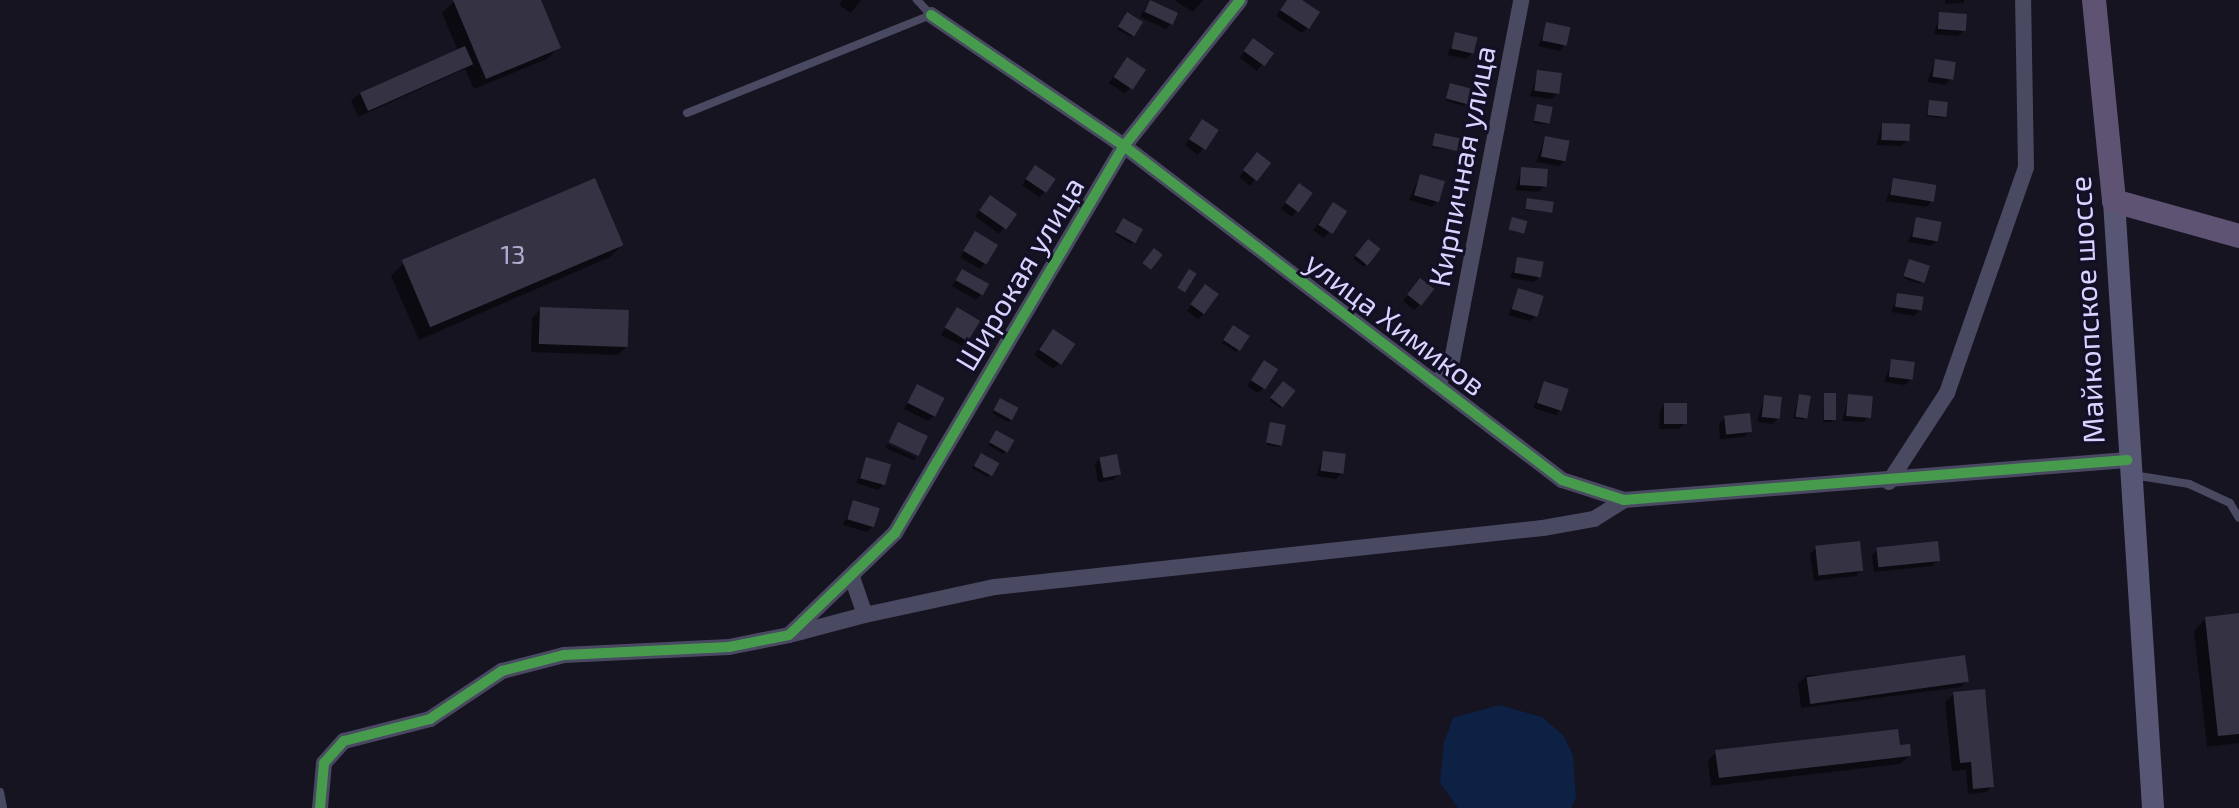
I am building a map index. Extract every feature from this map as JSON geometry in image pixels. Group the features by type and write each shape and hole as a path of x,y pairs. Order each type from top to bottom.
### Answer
{"main road":[{"name":"Майкопское шоссе","path":"2094,0 2114,201"},
{"path":"2114,201 2239,236"}],"street":[{"name":"Широкая улица","path":"789,635 895,533 1124,146 1240,0"},
{"name":"Кирпичная улица","path":"1437,385 1452,360 1521,0"},
{"path":"1889,482 1947,393 2026,167 2023,0"},
{"name":"улица Химиков","path":"931,15 1124,146 1562,480 1624,500 2128,467"},
{"name":"Майкопское шоссе","path":"2114,201 2128,467 2153,808"},
{"path":"320,808 324,763 344,741 430,719 502,671 564,655 729,647 995,587 1543,528 1594,519 1624,500"},
{"path":"852,577 865,615"}],"lane":[{"path":"687,113 931,15 917,0"},
{"path":"2128,467 2189,484 2234,503 2239,518"},
{"path":"0,792 3,808"}],"water":[{"path":"1499,705 1542,717 1563,735 1573,755 1576,798 1571,808 1458,808 1440,783 1444,742 1453,718"}],"building":[{"path":"453,0 541,0 561,48 486,79"},
{"path":"1150,0 1178,13 1173,25 1145,12"},
{"path":"1287,0 1302,0 1320,12 1309,29 1280,10"},
{"path":"1127,12 1143,22 1134,36 1118,26"},
{"path":"1939,12 1967,14 1966,31 1938,29"},
{"path":"1546,22 1570,27 1567,46 1542,41"},
{"path":"1455,32 1477,37 1474,54 1451,49"},
{"path":"1253,38 1274,53 1265,66 1244,51"},
{"path":"465,46 473,64 368,111 360,93"},
{"path":"1127,57 1146,70 1133,90 1114,77"},
{"path":"1935,59 1956,62 1953,80 1932,77"},
{"path":"1537,70 1562,73 1559,94 1534,91"},
{"path":"1450,83 1472,89 1468,104 1446,98"},
{"path":"1929,100 1948,102 1946,117 1927,115"},
{"path":"1537,104 1553,107 1549,124 1534,121"},
{"path":"1202,119 1219,130 1206,150 1189,139"},
{"path":"1882,123 1910,124 1909,141 1881,140"},
{"path":"1435,133 1459,138 1457,151 1432,146"},
{"path":"1545,136 1570,141 1566,161 1541,157"},
{"path":"1257,152 1271,163 1257,181 1243,170"},
{"path":"1035,165 1056,179 1046,193 1025,179"},
{"path":"1521,167 1548,169 1547,187 1520,185"},
{"path":"1420,174 1445,181 1439,202 1414,195"},
{"path":"595,178 624,245 430,327 402,260"},
{"path":"1893,178 1936,185 1934,202 1890,195"},
{"path":"1299,183 1313,193 1299,212 1285,202"},
{"path":"990,195 1017,214 1006,229 979,211"},
{"path":"1527,198 1554,202 1552,213 1525,209"},
{"path":"1333,202 1347,211 1333,234 1318,225"},
{"path":"1512,217 1527,221 1524,234 1509,230"},
{"path":"1916,217 1942,222 1938,242 1912,237"},
{"path":"1123,218 1143,229 1135,243 1115,232"},
{"path":"975,231 998,245 986,265 963,251"},
{"path":"1368,239 1381,249 1368,265 1355,256"},
{"path":"1154,248 1163,255 1151,270 1142,263"},
{"path":"1517,257 1544,262 1541,277 1514,273"},
{"path":"1909,259 1930,266 1924,283 1903,276"},
{"path":"962,269 989,284 983,295 956,280"},
{"path":"1189,269 1197,274 1185,292 1177,288"},
{"path":"1420,278 1434,289 1421,306 1407,295"},
{"path":"1205,284 1219,294 1204,314 1190,304"},
{"path":"1518,288 1544,296 1537,317 1512,309"},
{"path":"1897,293 1924,297 1922,311 1895,307"},
{"path":"540,307 629,310 628,347 539,344"},
{"path":"957,307 980,321 968,341 945,328"},
{"path":"1233,325 1250,336 1240,351 1223,340"},
{"path":"1053,329 1075,344 1061,365 1039,350"},
{"path":"1891,359 1915,362 1913,380 1889,377"},
{"path":"1264,360 1278,369 1265,389 1251,380"},
{"path":"1283,381 1296,391 1283,407 1270,398"},
{"path":"1544,381 1569,389 1562,411 1537,403"},
{"path":"917,384 945,398 935,417 907,403"},
{"path":"1824,393 1836,393 1836,420 1824,420"},
{"path":"1799,394 1811,396 1807,419 1795,417"},
{"path":"1848,394 1873,396 1871,418 1846,416"},
{"path":"1764,395 1782,397 1780,419 1762,417"},
{"path":"1000,398 1019,408 1012,420 993,410"},
{"path":"1664,403 1687,403 1687,424 1664,424"},
{"path":"1750,413 1752,432 1726,435 1724,416"},
{"path":"898,422 928,436 919,456 889,442"},
{"path":"1270,422 1286,425 1282,446 1266,443"},
{"path":"996,430 1014,440 1008,452 989,442"},
{"path":"1323,451 1346,454 1343,474 1321,471"},
{"path":"981,453 999,463 992,476 974,466"},
{"path":"1117,454 1121,475 1103,478 1099,457"},
{"path":"866,457 891,464 885,485 860,478"},
{"path":"853,500 880,508 874,527 847,519"},
{"path":"1860,541 1863,571 1818,576 1815,546"},
{"path":"1938,541 1940,561 1878,567 1876,547"},
{"path":"2239,613 2239,734 2218,736 2205,617"},
{"path":"1965,655 1969,682 1810,704 1807,677"},
{"path":"1985,689 1994,787 1973,789 1971,762 1960,763 1953,692"},
{"path":"1898,729 1900,745 1910,744 1911,756 1719,778 1715,750"}],"cycle path":[{"path":"320,808 324,763 344,741 430,719 502,671 564,655 729,647 789,635 895,533 1124,146 1240,0"},
{"path":"931,15 1124,146 1562,480 1624,500 2127,460"}]}
